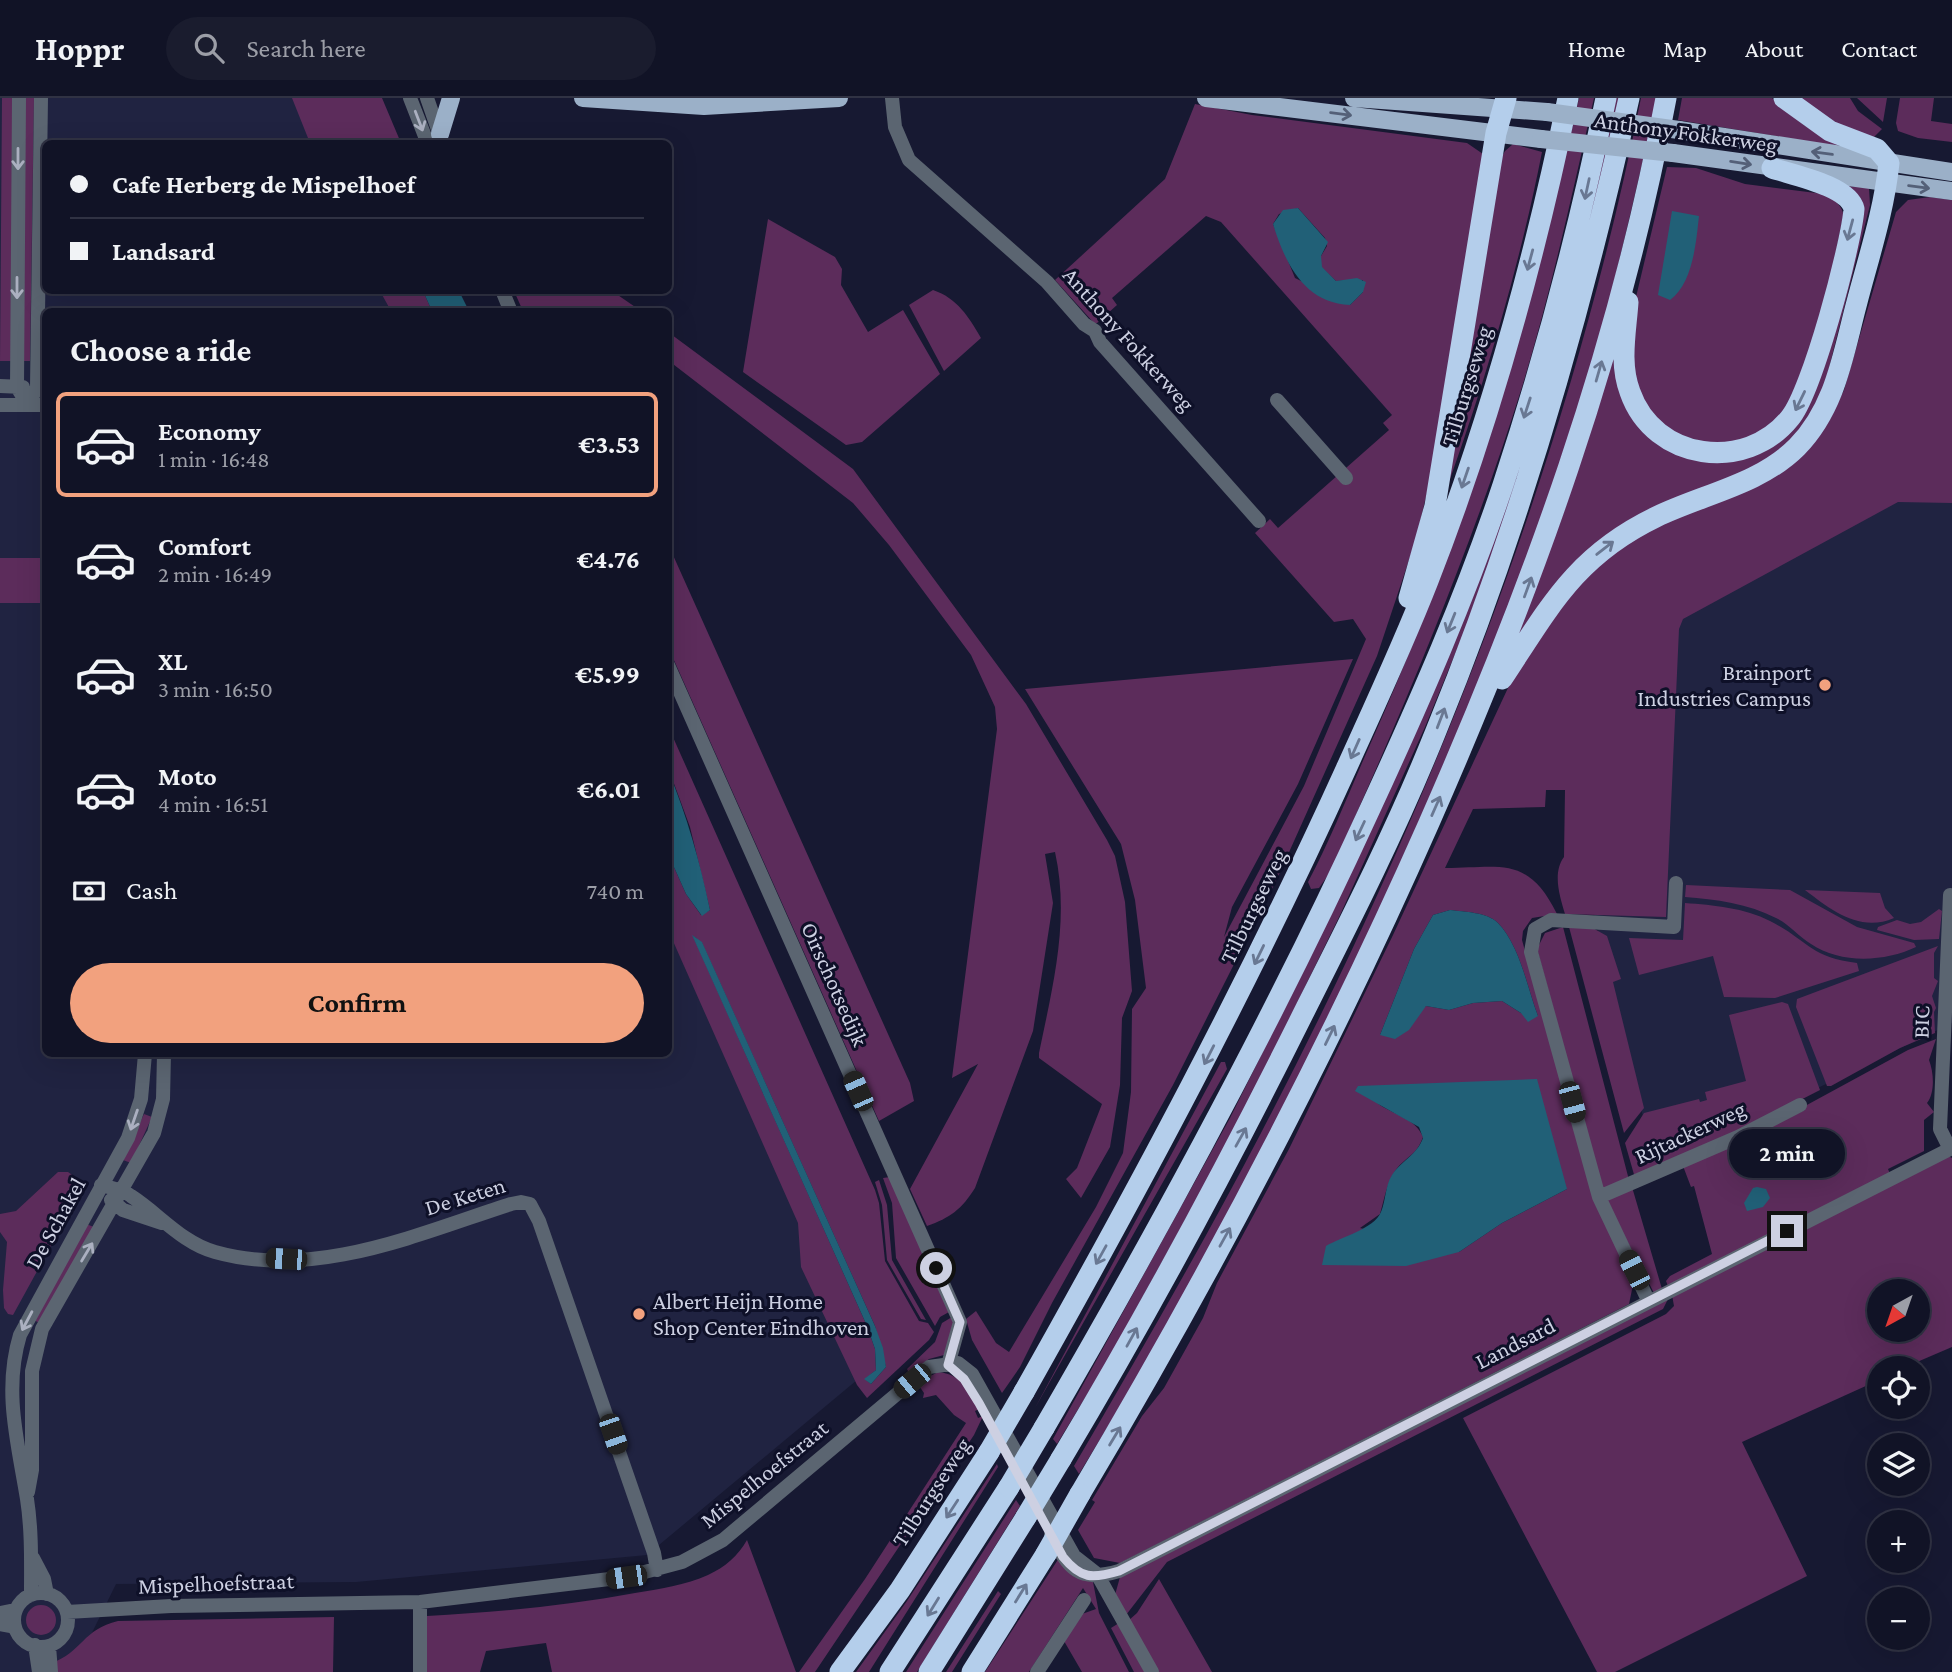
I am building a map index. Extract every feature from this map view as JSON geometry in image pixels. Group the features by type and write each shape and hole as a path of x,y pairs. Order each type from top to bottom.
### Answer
{"highway":[{"name":"Tilburgseweg","path":"841,1672 900,1590 989,1452 1024,1392 1189,1094 1292,887 1393,664 1441,546 1498,376 1545,202 1568,98"},
{"path":"890,1672 1009,1486 1103,1324 1295,970 1418,704 1482,542 1533,389 1582,212 1606,98"},
{"path":"929,1672 1117,1366 1247,1125 1353,915 1436,733 1484,607 1554,397 1602,218 1629,98"},
{"path":"972,1672 1046,1554 1145,1385 1277,1143 1381,930 1475,718 1515,622 1558,505 1630,262 1666,98"},
{"path":"1475,718 1543,612 1585,564 1641,524 1765,471 1783,459 1809,433 1823,414 1835,386 1888,173 1877,149 1830,131 1784,98"},
{"path":"1393,664 1435,506 1496,133 1506,103"},
{"path":"1630,262 1624,362 1630,393 1646,421 1672,442 1704,453 1739,451 1767,439 1790,418 1804,395 1854,209 1851,200 1839,191 1772,168"}],"main road":[{"path":"437,140 451,98"},
{"path":"583,98 704,106 839,98"},
{"name":"Anthony Fokkerweg","path":"1206,98 1673,153 1772,168 1888,173 1952,172"},
{"name":"Anthony Fokkerweg","path":"1354,98 1416,104 1506,103 1547,113 1679,130 1888,173 1952,191"}],"street":[{"path":"19,98 17,387 27,405"},
{"path":"27,405 41,387 41,98"},
{"path":"410,98 437,140"},
{"path":"427,98 437,140"},
{"name":"Anthony Fokkerweg","path":"892,98 895,127 901,137"},
{"name":"Anthony Fokkerweg","path":"900,98 901,137 905,154 918,171 1047,282 1084,324 1095,331 1110,353 1259,521"},
{"path":"0,386 41,387"},
{"path":"1277,400 1346,478"},
{"path":"0,405 42,405"},
{"name":"Oirschotsedijk","path":"672,674 960,1322 948,1365"},
{"path":"1648,1300 1599,1197 1531,952 1532,934 1539,925 1551,920 1674,927 1676,883"},
{"name":"BIC","path":"1950,894 1940,1129 1951,1149"},
{"name":"De Schakel","path":"39,1594 32,1556 27,1498 14,1433 12,1360 20,1335 135,1119 141,1099 145,1057"},
{"name":"De Schakel","path":"27,1498 32,1470 32,1371 42,1329 154,1133 163,1099 164,1057"},
{"name":"Rijtackerweg","path":"1599,1197 1738,1137 1800,1105"},
{"name":"Landsard","path":"1097,1574 1119,1571 1648,1300 1951,1149"},
{"path":"102,1185 114,1205"},
{"name":"De Keten","path":"102,1185 122,1191 162,1223 213,1252 286,1259 346,1256 511,1204 530,1204 540,1221 654,1553 657,1570"},
{"name":"De Keten","path":"114,1205 147,1220 162,1223"},
{"path":"948,1365 964,1379 979,1403 1063,1557 1080,1575 1097,1574 1152,1672"},
{"name":"Mispelhoefstraat","path":"67,1619 97,1611 171,1606 420,1602 613,1579 657,1570 682,1562 723,1540 929,1367 948,1365"},
{"path":"0,1613 16,1610 39,1594 59,1600 67,1619 61,1639 42,1645 24,1640 15,1627 16,1610"},
{"path":"1037,1672 1084,1600"},
{"path":"420,1602 420,1672"},
{"path":"0,1624 15,1627"},
{"path":"39,1672 42,1645"},
{"path":"42,1645 51,1672"}],"shaded area":[{"path":"0,98 298,98 317,140 42,140 42,294 385,294 392,308 42,308 42,1057 672,1057 672,930 869,1370 647,1555 356,1582 116,1584 83,1651 65,1672 0,1672"},
{"path":"2,98 14,98 11,361 0,361"},
{"path":"24,98 34,98 30,361 22,361"},
{"path":"292,98 382,98 400,140 309,140"},
{"path":"1579,98 1594,98 1561,243 1522,387 1502,449 1434,632 1383,752 1331,871 1319,888 1311,889 1308,882 1403,668 1463,509 1515,346"},
{"path":"1615,98 1621,98 1548,393 1476,603 1425,727 1341,913 1239,1122 1108,1360 1057,1444 1053,1439 1230,1118 1334,909 1419,721"},
{"path":"1641,98 1657,98 1592,367 1548,507 1489,657 1388,891 1307,1061 1175,1312 1079,1474 1074,1466 1216,1217 1323,1010 1382,885 1437,758 1488,629 1534,499 1575,367 1611,233"},
{"path":"1682,98 1772,98 1804,125 1842,147 1678,120"},
{"path":"1795,98 1850,98 1858,111 1882,129 1874,137 1859,137"},
{"path":"1857,98 1887,98 1883,122"},
{"path":"1900,98 1934,98 1931,121 1952,124 1952,142 1918,138 1898,131 1896,123"},
{"path":"1195,104 1252,115 1467,143 1483,154 1433,467 1416,539 1377,656 1277,879 1173,1085 1052,1303 1020,1367 1002,1393 972,1340 966,1319 976,1311 996,1343 1009,1352 1096,1207 1123,1153 1131,1092 1132,1009 1146,988 1135,900 1121,844 1025,689 1353,659 1298,784 1232,907 1224,937 1304,786 1366,639 1353,619 1334,622 1255,533 1270,519 1278,528 1389,430 1383,423 1392,415 1221,222 1206,216 1112,298 1117,305 1097,323 1094,323 1055,280 1165,179","holes":["1298,208 1325,238 1327,246 1321,256 1321,267 1336,281 1363,280 1363,292 1350,305 1295,278 1273,224 1279,214"]},
{"path":"1513,144 1542,152 1532,200 1495,341 1433,526 1497,166 1505,151"},
{"path":"1667,167 1696,168 1745,184 1824,194 1833,199 1843,213 1845,223 1810,367 1782,420 1730,449 1661,430 1632,384 1636,297"},
{"path":"1849,186 1869,188 1870,205 1825,384 1815,410 1780,455 1621,531 1507,664 1565,509 1621,329 1642,422 1731,456 1806,404"},
{"path":"1930,197 1952,200 1952,503 1898,502 1683,619 1679,629 1666,917 1565,914 1559,893 1558,870 1564,857 1565,790 1546,790 1545,807 1473,809 1445,868 1497,867 1524,874 1546,895 1557,914 1532,918 1523,931 1522,940 1568,1106 1633,1285 1629,1304 1120,1563 1094,1558 1078,1530 1095,1502 1092,1500 1142,1416 1164,1388 1203,1318 1217,1283 1289,1149 1393,935 1534,632 1624,538 1739,487 1830,419 1844,390 1896,212 1908,200","holes":["1450,910 1493,919 1506,932 1538,1016 1521,1013 1502,1001 1473,1003 1449,1010 1426,1006 1380,1035 1414,949 1433,915","1377,1103 1567,1189 1502,1223 1459,1252 1360,1228 1380,1214 1393,1174 1417,1149 1423,1137 1415,1125"]},
{"path":"1298,208 1328,242 1321,256 1322,267 1336,281 1357,278 1366,282 1363,292 1350,305 1334,303 1309,289 1284,253 1273,224 1283,210"},
{"path":"1672,211 1699,216 1695,250 1688,273 1678,293 1670,300 1658,295"},
{"path":"768,219 835,257 842,269 841,285 868,332 903,310 940,374 862,442 846,445 743,372"},
{"path":"933,290 956,303 981,338 944,371 909,305"},
{"path":"382,294 424,294 431,308 389,308"},
{"path":"424,294 460,294 468,308 431,308"},
{"path":"515,294 616,294 637,308 597,307 522,308"},
{"path":"672,335 853,469 1026,704 1115,856 1125,902 1132,991 1122,1018 1120,1085 1110,1147 1081,1198 1066,1179 1077,1168 1102,1104 1039,1058 1060,928 1061,903 1055,852 1045,854 1053,903 1033,1031 975,1188 955,1212 927,1226 910,1189 978,1064 952,1078 997,729 995,707 971,655 889,545 853,503 672,363"},
{"path":"1902,497 1952,500 1952,1023 1655,1167 1594,913 1675,618"},
{"path":"672,553 910,1083 914,1101 879,1121 672,656"},
{"path":"0,558 42,558 42,603 0,603"},
{"path":"672,735 875,1190 879,1203 885,1261 919,1321 928,1323 934,1332 929,1340 867,1398 857,1385 801,1267 798,1223 672,939 672,863 686,894 701,915 710,910 690,827 672,778","holes":["693,936 702,943 875,1326 886,1367 871,1384 865,1379 876,1370 875,1349 867,1326"]},
{"path":"672,781 687,822 710,910 702,916 686,894 672,863"},
{"path":"1686,885 1790,890 1857,927 1914,943 1916,947 1877,958 1835,955 1811,944 1785,923 1766,913 1732,903 1685,897"},
{"path":"1805,890 1880,893 1885,908 1894,918 1869,923 1858,921 1836,912"},
{"path":"1685,903 1750,913 1783,928 1828,957 1857,963 1859,971 1775,998 1724,997 1713,956 1639,975 1629,938 1683,940"},
{"path":"1939,909 1942,911 1939,939 1914,940 1877,930 1878,927 1897,920 1910,924 1921,922"},
{"path":"1450,910 1493,919 1506,932 1538,1016 1528,1022 1521,1013 1502,1001 1473,1003 1449,1010 1426,1006 1409,1030 1395,1039 1380,1035 1414,949 1433,915"},
{"path":"1563,927 1629,1180 1603,1191 1537,949 1545,933"},
{"path":"1569,927 1591,927 1607,936 1621,979 1613,982 1644,1108 1624,1133"},
{"path":"692,935 702,942 875,1326 886,1367 871,1384 864,1379 876,1370 875,1349 867,1326"},
{"path":"1938,946 1934,953 1934,978 1938,981 1932,996 1936,1008 1935,1033 1827,1086 1796,1007 1797,999"},
{"path":"1782,1002 1788,1004 1820,1090 1740,1131 1635,1178 1625,1143 1644,1113 1699,1099 1700,1102 1707,1100 1705,1092 1746,1081 1729,1015"},
{"path":"1936,1039 1929,1060 1933,1083 1927,1103 1934,1112 1924,1120 1924,1151 1888,1169 1890,1174 1668,1286 1666,1281 1670,1276 1712,1254 1694,1186 1691,1187 1683,1166 1805,1110 1805,1106 1908,1050"},
{"path":"1221,1062 1225,1062 1227,1069 1035,1408"},
{"path":"1537,1079 1567,1189 1502,1223 1459,1252 1406,1266 1322,1265 1326,1246 1364,1228 1377,1218 1392,1175 1417,1149 1423,1138 1419,1127 1355,1091 1358,1086"},
{"path":"144,1114 152,1117 131,1163 123,1160"},
{"path":"1948,1156 1952,1158 1952,1347 1930,1356 1867,1356 1867,1385 1742,1442 1807,1576 1615,1672 1597,1672 1463,1418 1666,1314 1674,1306 1672,1295"},
{"path":"58,1172 68,1172 85,1184 13,1315 8,1314 4,1308 3,1290 7,1242 0,1232 0,1214 16,1211"},
{"path":"890,1177 949,1312 940,1317 935,1326 896,1258 892,1203 883,1178"},
{"path":"879,1180 887,1205 892,1260 926,1320 921,1319 887,1260 882,1205 875,1182"},
{"path":"1632,1187 1662,1289 1654,1293 1605,1198"},
{"path":"1753,1188 1766,1189 1770,1198 1763,1207 1747,1211 1744,1203"},
{"path":"86,1224 94,1227 41,1324 34,1320"},
{"path":"1668,1299 1663,1309 1167,1562 1126,1615 1115,1595 1120,1577"},
{"path":"952,1317 956,1325 944,1355 929,1359 910,1375 907,1369 935,1342 942,1323"},
{"path":"938,1372 953,1376 963,1384 979,1409 975,1411 978,1418 983,1416 974,1435 815,1672 799,1672 865,1579 966,1423 954,1415 936,1395 923,1398 924,1393 917,1383"},
{"path":"997,1464 998,1467 869,1672 856,1672 907,1601"},
{"path":"1016,1500 1020,1506 917,1672 906,1672"},
{"path":"747,1540 796,1672 552,1672 546,1643 486,1651 480,1672 422,1672 427,1616 557,1605 672,1586 708,1575 720,1568 735,1556"},
{"path":"1059,1558 1084,1580 1093,1582 1099,1613 1129,1672 1082,1672 1064,1641 1082,1614 1096,1609 1083,1588 1029,1672 985,1672"},
{"path":"1159,1579 1212,1672 1157,1672 1128,1621 1137,1613"},
{"path":"998,1591 1001,1594 952,1672 946,1672"},
{"path":"41,1605 52,1609 56,1620 52,1631 41,1635 30,1631 26,1620 30,1609"},
{"path":"334,1617 333,1672 54,1672 52,1663 70,1653 97,1629 118,1621"},
{"path":"1119,1623 1146,1672 1134,1672 1111,1628"}],"place":[{"name":"Brainport Industries Campus","path":"1825,685"},
{"name":"Albert Heijn Home Shop Center Eindhoven","path":"639,1314"}],"route":[{"path":"936,1268 960,1322 948,1365 964,1379 979,1403 1063,1557 1080,1575 1088,1577 1119,1571 1787,1231"}]}
